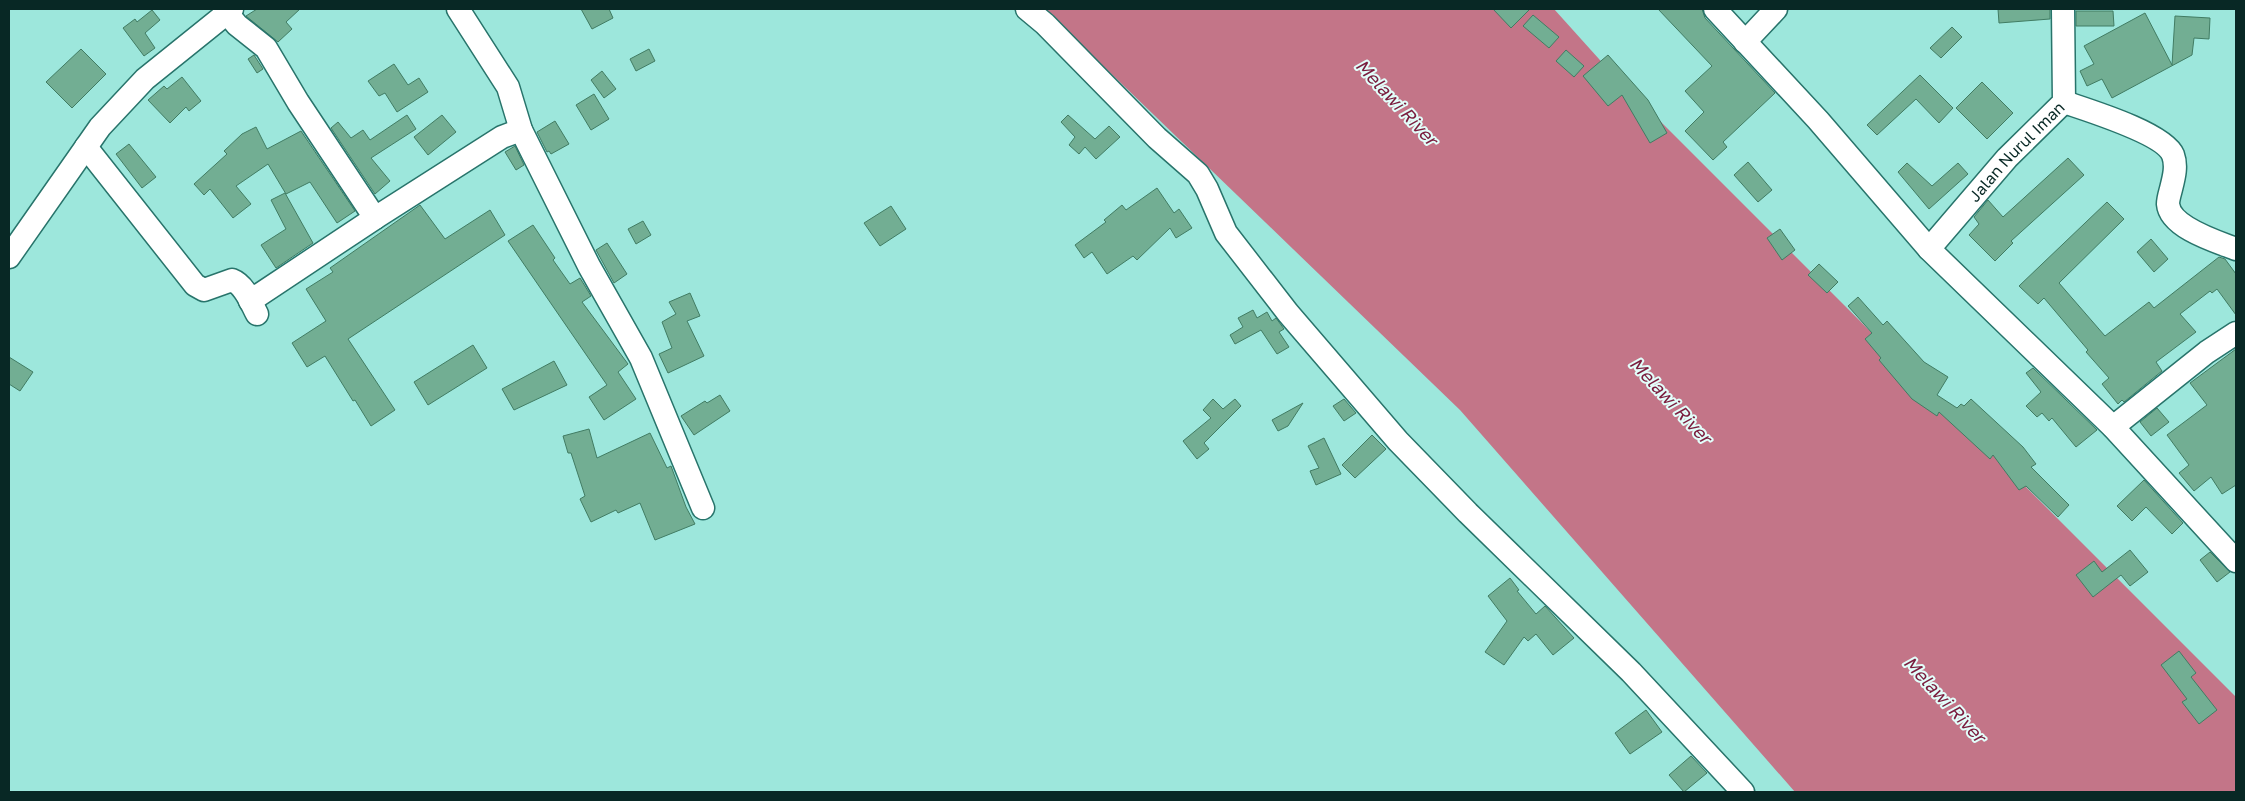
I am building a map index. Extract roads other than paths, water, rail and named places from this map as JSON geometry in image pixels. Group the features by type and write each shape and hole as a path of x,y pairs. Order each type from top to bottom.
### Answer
{"street":[{"path":"458,9 508,87 521,130 589,266 641,358 703,508"},
{"path":"1027,9 1157,138 1198,174 1207,189 1226,233 1288,313 1398,441 1468,513 1631,672 1743,792"},
{"path":"1715,9 1818,120 1929,249 2113,427 2236,561"},
{"path":"1745,42 1776,9"},
{"name":"Jalan Nurul Iman","path":"1929,249 2007,158 2064,102 2063,9"},
{"path":"9,257 100,127 145,80 230,11 242,29 266,48 298,102 375,218"},
{"path":"2064,102 2113,119 2165,144 2173,154 2176,168 2168,204 2172,213 2194,233 2236,249"},
{"path":"86,147 200,289 204,290 232,280 238,283 254,308 375,218 502,137 521,130"},
{"path":"2113,427 2207,352 2236,333"}],"water":[{"name":"Melawi River","path":"1044,9 1554,9 1608,69 2236,697 2236,792 1795,792 1460,410"}]}
